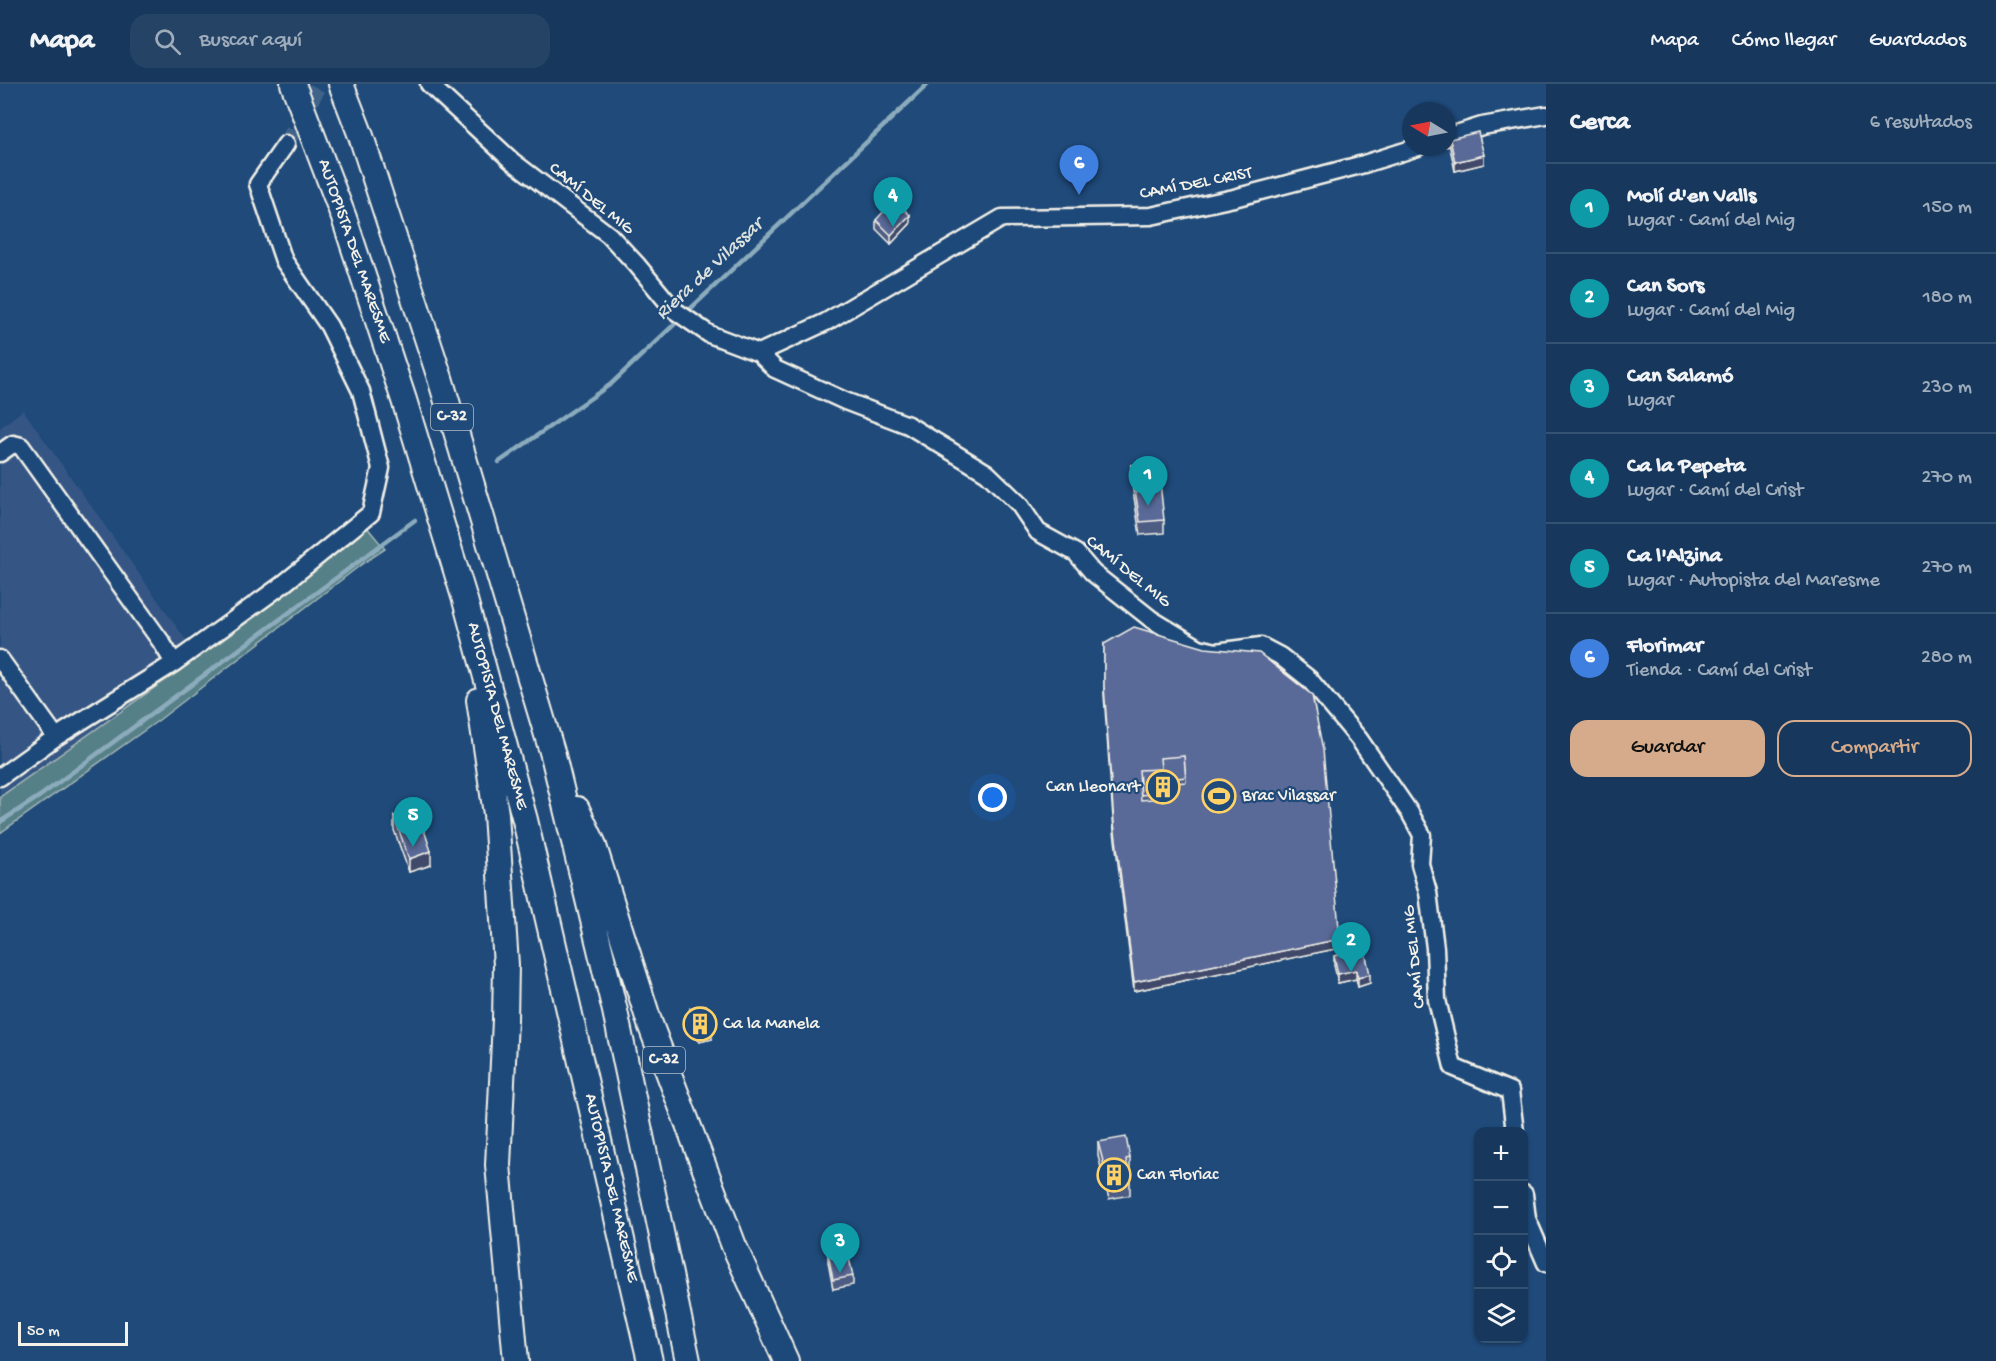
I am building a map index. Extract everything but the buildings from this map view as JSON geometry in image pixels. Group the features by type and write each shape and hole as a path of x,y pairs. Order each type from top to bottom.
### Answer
{"highway":[{"name":"AUTOPISTA DEL MARESME","path":"293,84 347,228 404,400 465,600 525,820 651,1361"},
{"name":"C-32","path":"341,84 361,136 440,378 553,754 615,1011 688,1361"},
{"path":"465,600 496,814 506,965 506,1020 498,1166 516,1361"},
{"name":"C-32","path":"553,754 593,843 650,1024 734,1246 786,1361"}],"street":[{"name":"CAMÍ DEL MIG","path":"429,84 512,161 609,235 674,310 708,334 759,353 775,369 845,401 908,425 987,473 1019,504 1038,532 1076,553 1093,573 1151,619 1199,648 1216,652 1261,646 1280,656 1309,679 1359,739 1410,813 1422,835 1420,864 1428,892 1435,948 1437,1000 1453,1067 1510,1091 1514,1127"},
{"path":"1456,134 1482,126 1546,115"},
{"path":"0,777 56,737 174,663 282,585 371,513 381,468 361,391 329,326 284,261 258,184 286,144"},
{"name":"CAMÍ DEL CRIST","path":"759,353 826,322 1002,218 1151,216 1234,198 1402,152"},
{"path":"0,453 13,444 21,446 174,663"},
{"path":"0,658 56,737"},
{"path":"1528,1221 1546,1263"}],"shaded area":[{"path":"23,410 198,657 0,797 0,428"}],"green space":[{"path":"366,526 385,549 362,564 159,720 0,833 0,797 198,657 224,634"}],"waterway":[{"name":"Riera de Vilassar","path":"686,313 928,84"},
{"name":"Riera de Vilassar","path":"499,462 611,384 680,319"},
{"path":"0,822 40,796 415,520"}],"tunnel":[{"path":"286,144 320,84"}],"place":[{"name":"Florimar","path":"1079,195"},
{"name":"Ca la Pepeta","path":"893,227"},
{"name":"Molí d'en Valls","path":"1148,506"},
{"name":"Can Lleonart","path":"1163,787"},
{"name":"Brac Vilassar","path":"1219,796"},
{"name":"Ca l'Alzina","path":"413,847"},
{"name":"Can Sors","path":"1351,972"},
{"name":"Ca la Manela","path":"700,1024"},
{"name":"Can Floriac","path":"1114,1175"},
{"name":"Can Salamó","path":"840,1273"}]}
